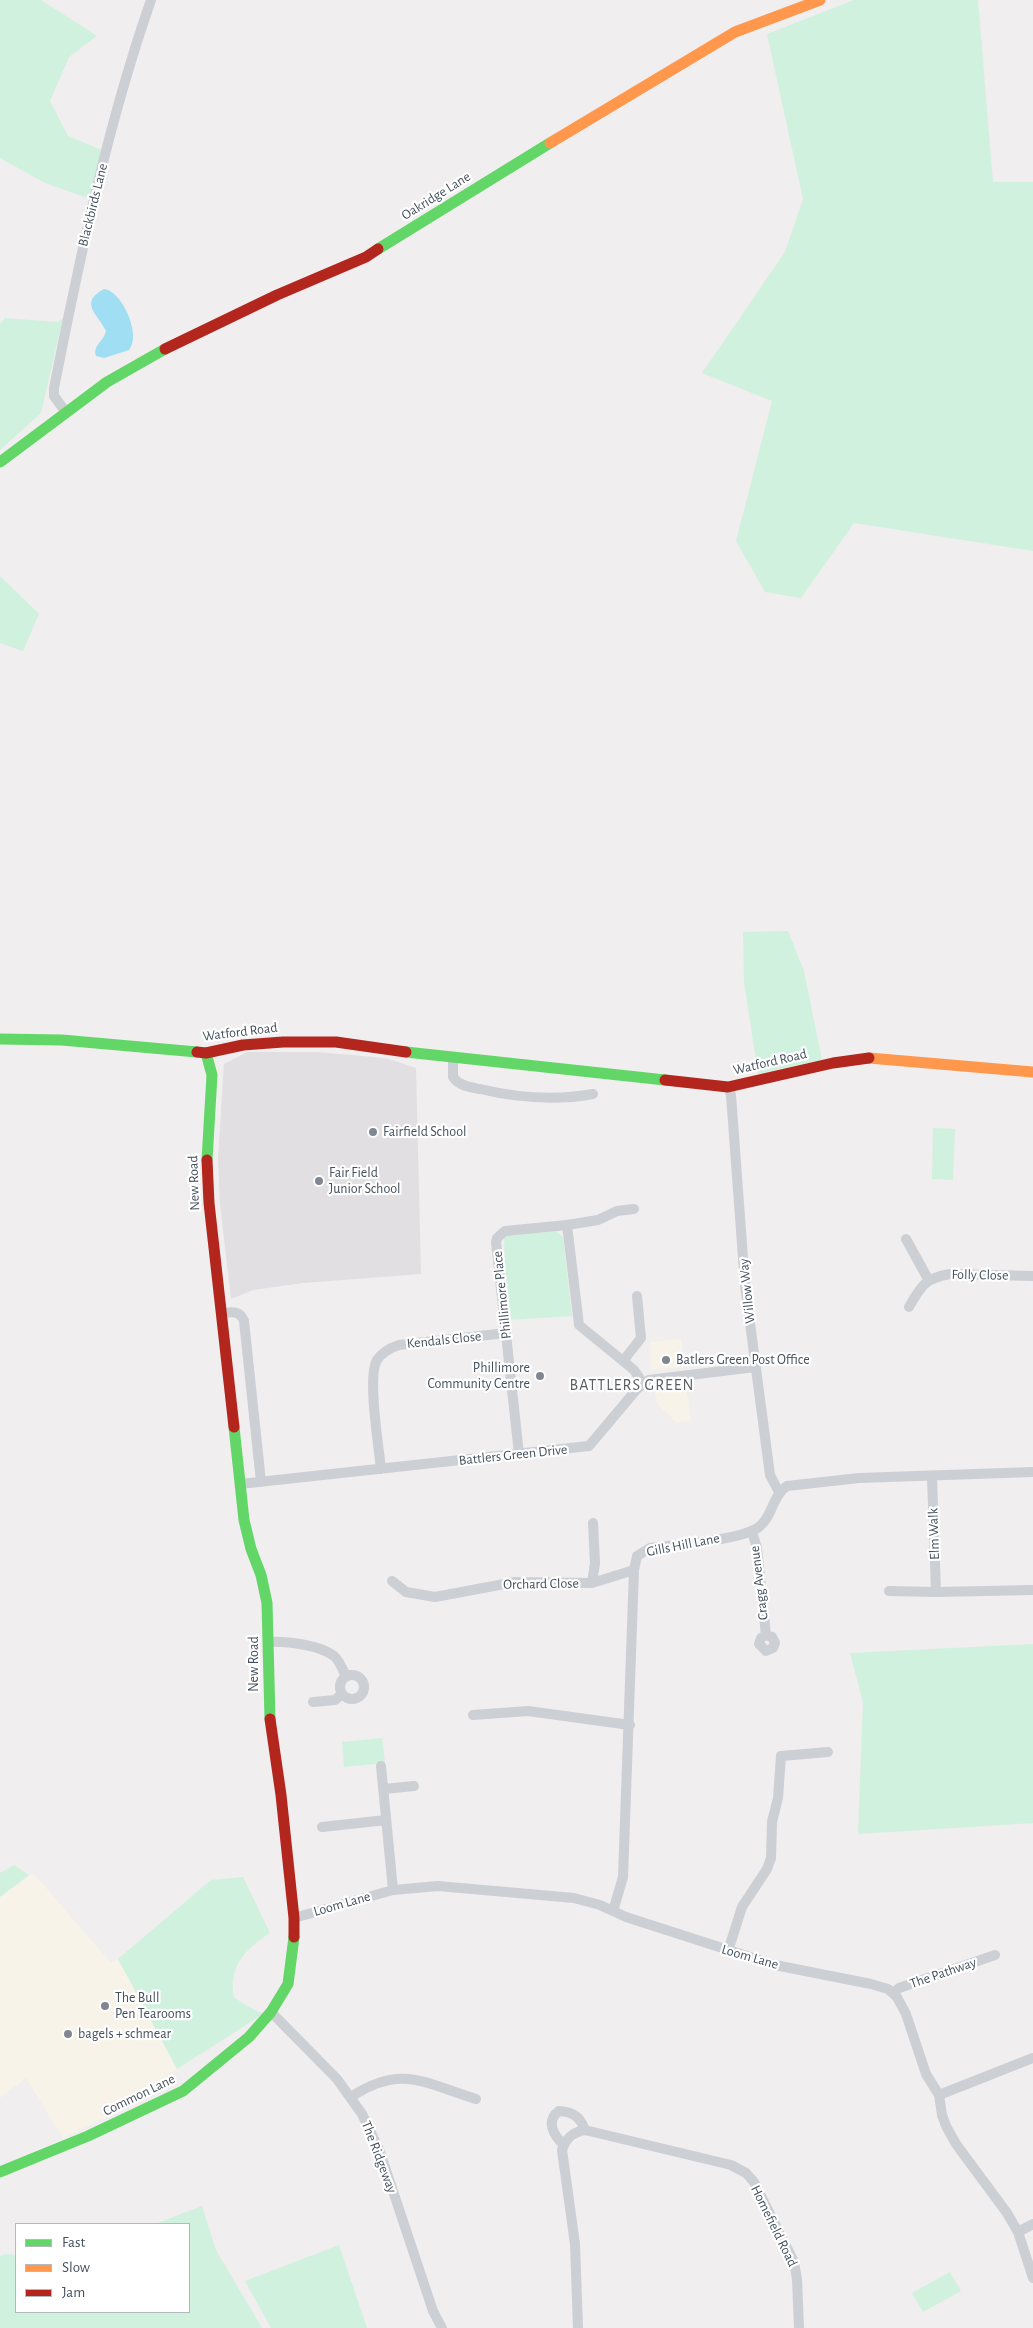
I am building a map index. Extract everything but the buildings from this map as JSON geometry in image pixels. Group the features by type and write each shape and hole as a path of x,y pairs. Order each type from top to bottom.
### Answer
{"street":[{"name":"Blackbirds Lane","path":"65,412 54,396 54,388 84,241 124,79 151,0"},
{"name":"Oakridge Lane","path":"0,462 107,382 158,352 277,295 366,257 538,150 735,32 820,0"},
{"name":"Watford Road","path":"0,1039 62,1040 206,1053 243,1045 319,1042 369,1046 453,1058 728,1086 832,1062 862,1058 922,1061 1033,1072"},
{"name":"New Road","path":"206,1053 212,1075 207,1162 209,1203 247,1536 265,1588 269,1642 270,1729 280,1795 294,1918 294,1943 288,1984 272,2012"},
{"path":"453,1058 453,1077 462,1085 512,1096 568,1098 593,1094"},
{"name":"Willow Way","path":"728,1086 731,1095 745,1285 755,1368 770,1475 779,1492"},
{"name":"Phillimore Place","path":"519,1454 497,1238 504,1231 598,1220 617,1211 634,1209"},
{"path":"567,1225 579,1325 634,1370 643,1383 654,1378 755,1368"},
{"path":"906,1238 928,1279 909,1307"},
{"name":"Folly Close","path":"928,1279 950,1274 1033,1276"},
{"path":"623,1361 641,1338 637,1296"},
{"path":"222,1313 235,1312 242,1316 244,1321 261,1482"},
{"name":"Kendals Close","path":"381,1469 372,1378 376,1361 383,1353 398,1345 506,1333"},
{"name":"Battlers Green Drive","path":"240,1484 589,1446 643,1383"},
{"path":"752,1532 766,1520 779,1492 787,1486 799,1483 859,1478 1033,1472"},
{"name":"Elm Walk","path":"932,1476 936,1592"},
{"path":"592,1583 595,1563 593,1523"},
{"name":"Gills Hill Lane","path":"613,1911 623,1877 630,1726 634,1570 637,1556 650,1548 752,1532"},
{"name":"Cragg Avenue","path":"752,1532 757,1548 766,1635"},
{"name":"Orchard Close","path":"392,1581 406,1592 435,1597 515,1582 592,1583 634,1570"},
{"path":"889,1591 1033,1590"},
{"path":"269,1642 299,1644 330,1654 338,1661 346,1677"},
{"path":"353,1675 359,1678 363,1688 360,1694 354,1698 342,1694 340,1683 346,1677 353,1675"},
{"path":"313,1702 335,1700 342,1694"},
{"path":"473,1715 528,1711 630,1726"},
{"path":"728,1951 742,1907 768,1869 772,1822 778,1798 781,1756 828,1752"},
{"path":"381,1766 393,1890"},
{"path":"384,1789 414,1786"},
{"path":"322,1827 386,1820"},
{"name":"Loom Lane","path":"294,1918 393,1890 438,1886 574,1898 728,1951 776,1965 871,1984 894,1993"},
{"name":"The Pathway","path":"894,1993 900,1988 994,1955"},
{"path":"894,1993 906,2014 926,2074 939,2095 942,2115 953,2138 1007,2213 1018,2232 1033,2278"},
{"name":"The Ridgeway","path":"272,2012 337,2079 351,2097 380,2152 433,2310 442,2328"},
{"name":"Common Lane","path":"0,2172 88,2136 174,2096 241,2044 272,2012"},
{"path":"939,2095 1033,2058"},
{"path":"351,2097 376,2082 401,2078 415,2080 476,2099"},
{"path":"564,2145 554,2135 552,2128 552,2120 559,2111 569,2112 580,2118 585,2130 571,2135 564,2145 562,2156 576,2269 578,2328"},
{"name":"Homefield Road","path":"585,2130 731,2165 746,2173 754,2182 794,2262 797,2279 799,2328"},
{"path":"1018,2232 1033,2224"}],"shaded area":[{"name":"Fair Field Junior School","path":"247,1052 317,1052 374,1057 389,1059 416,1068 421,1274 303,1283 253,1290 231,1299 220,1204 218,1159 224,1064"},
{"path":"681,1339 684,1367 651,1370 650,1342"},
{"path":"686,1383 691,1420 677,1423 657,1404 654,1387"},
{"path":"33,1873 111,1963 118,1959 177,2069 161,2079 166,2088 63,2138 26,2078 0,2098 0,1897"}],"green space":[{"path":"0,0 41,0 97,36 69,57 50,101 68,136 102,150 91,199 45,183 0,158"},
{"path":"854,0 978,0 993,182 1033,182 1033,551 854,523 801,598 765,592 736,541 772,401 702,373 785,252 803,199 767,34"},
{"path":"5,318 58,322 63,318 41,413 0,450 0,324"},
{"path":"0,576 39,614 23,651 0,643"},
{"path":"788,931 804,971 822,1060 758,1074 744,982 743,932"},
{"path":"933,1128 955,1129 953,1180 932,1179"},
{"path":"556,1231 563,1237 572,1316 508,1320 504,1239 508,1235"},
{"path":"1033,1644 1033,1823 858,1834 863,1702 850,1653"},
{"path":"382,1738 385,1763 344,1767 342,1742"},
{"path":"14,1865 29,1875 0,1897 0,1873"},
{"path":"243,1877 270,1933 246,1952 240,1960 234,1977 234,1997 263,2014 177,2069 118,1959 211,1880"},
{"path":"202,2206 216,2250 262,2328 0,2328 0,2256 6,2254 15,2255 15,2313 190,2313 190,2223 158,2223"},
{"path":"339,2245 367,2328 271,2328 245,2281"},
{"path":"950,2272 961,2291 923,2312 912,2293"}],"water":[{"path":"104,289 117,297 123,305 132,325 133,334 129,350 104,358 96,356 95,352 106,331 92,309 91,304 96,294"}],"traffic: fast":[{"path":"378,249 550,143"},
{"path":"0,462 107,382 165,349"},
{"path":"0,1039 62,1040 197,1052"},
{"path":"406,1052 665,1080"},
{"path":"206,1053 212,1075 207,1160"},
{"path":"234,1427 244,1520 251,1549 261,1575 267,1603 270,1719"},
{"path":"0,2172 88,2136 183,2091 249,2037 271,2012 288,1984 294,1937"}],"traffic: slow":[{"path":"550,143 735,32 820,0"},
{"path":"869,1058 1033,1072"}],"traffic: jam":[{"path":"165,349 277,295 366,257 378,249"},
{"path":"197,1052 206,1053 243,1045 283,1042 336,1042 406,1052"},
{"path":"665,1080 728,1087 833,1063 869,1058"},
{"path":"207,1160 209,1203 234,1427"},
{"path":"270,1719 281,1795 294,1918 294,1937"}],"place":[{"name":"Fairfield School","path":"373,1132"},
{"name":"Fair Field Junior School","path":"319,1181"},
{"name":"Batlers Green Post Office","path":"666,1360"},
{"name":"Phillimore Community Centre","path":"540,1376"},
{"name":"The Bull Pen Tearooms","path":"105,2006"},
{"name":"bagels + schmear","path":"68,2034"}],"district":[{"name":"BATTLERS GREEN","path":"632,1385"}]}
